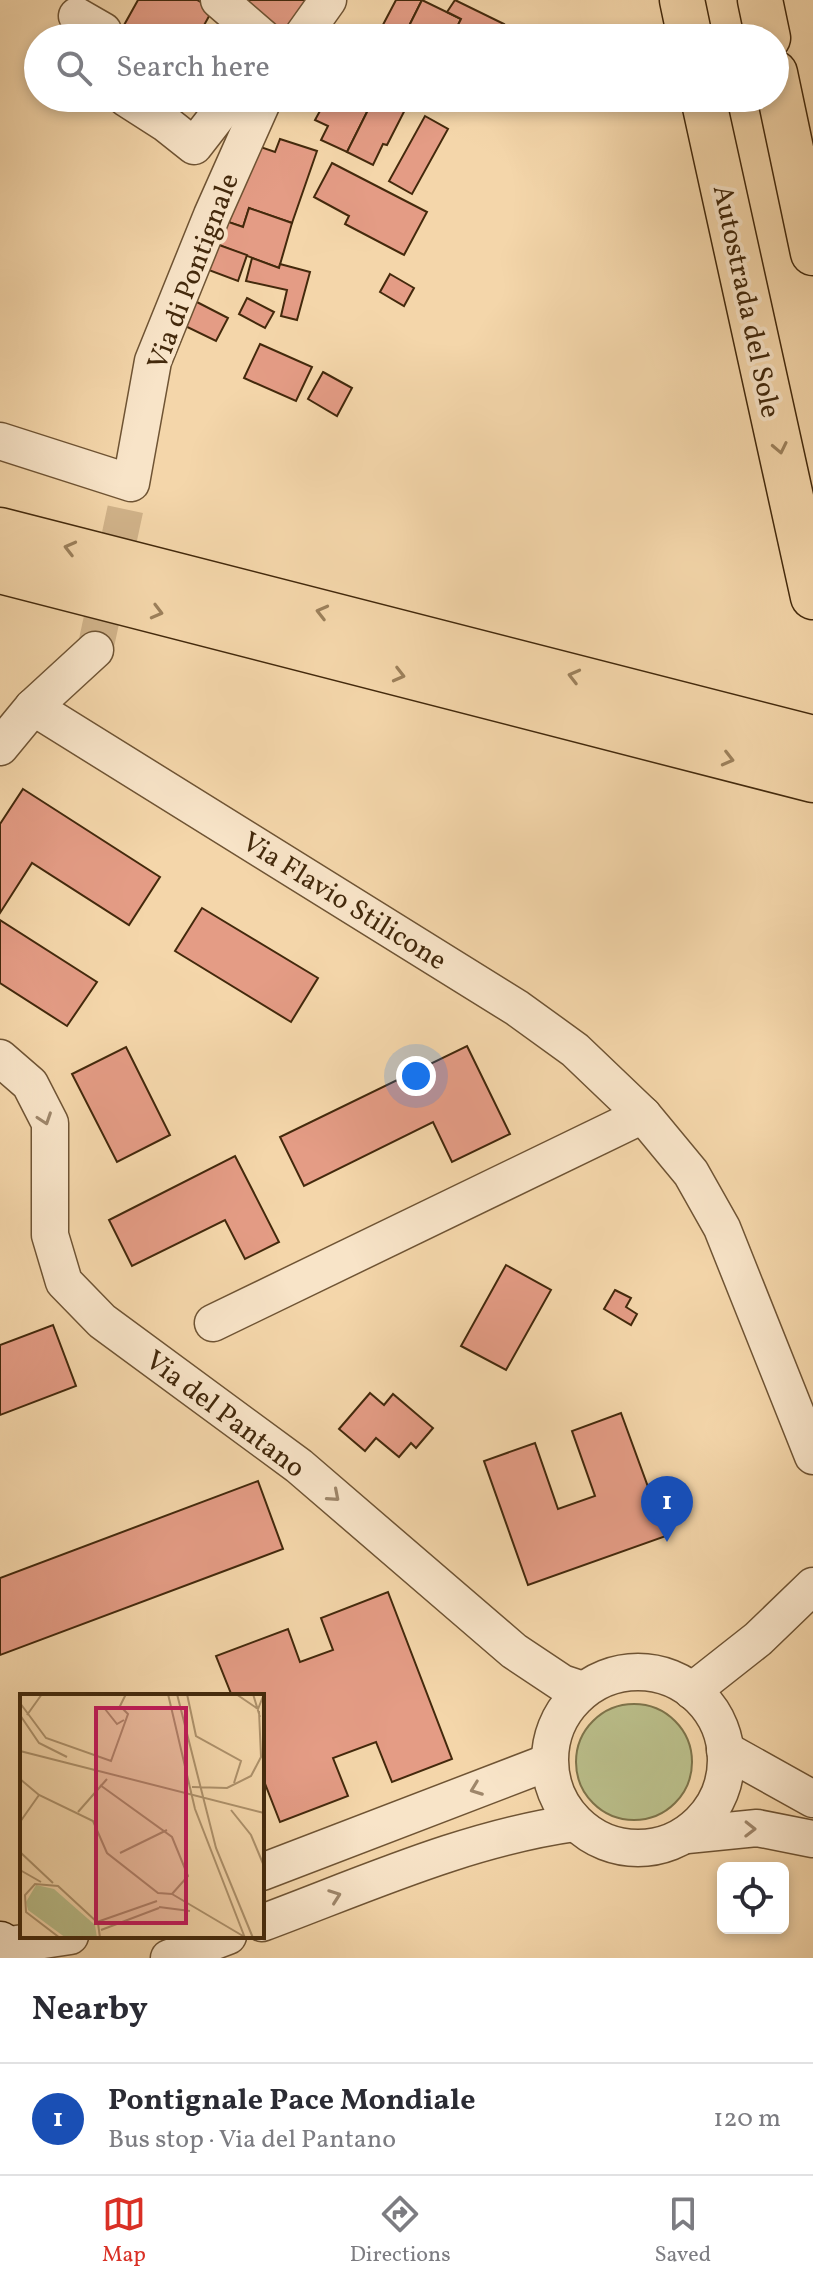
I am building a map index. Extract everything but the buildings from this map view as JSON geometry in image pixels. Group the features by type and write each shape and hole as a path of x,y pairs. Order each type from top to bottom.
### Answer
{"highway":[{"path":"682,0 687,24"},
{"path":"760,0 765,24"},
{"name":"Autostrada del Sole","path":"706,112 813,597"},
{"path":"783,112 813,253"},
{"path":"0,530 813,738"},
{"path":"0,571 813,780"},
{"path":"650,695 813,717"}],"street":[{"path":"219,0 247,24"},
{"path":"311,24 328,0"},
{"name":"Via di Pontignale","path":"148,112 194,146 220,112"},
{"name":"Via di Pontignale","path":"0,441 131,483 153,361 257,112"},
{"path":"0,747 33,707 95,650"},
{"name":"Via Flavio Stilicone","path":"33,707 517,1008 575,1050 643,1115 691,1173 722,1228 813,1456"},
{"name":"Via del Pantano","path":"0,1058 30,1084 50,1123 50,1235 64,1282 102,1321 299,1466 514,1651 562,1683 583,1690"},
{"path":"213,1323 643,1115"},
{"path":"692,1691 758,1639 813,1586"},
{"path":"637,1672 671,1678 692,1691 715,1720 725,1750 726,1768 721,1790 709,1813 687,1835 649,1848 624,1847 601,1840 575,1823 556,1793 549,1762 555,1728 570,1702 583,1690 615,1675 637,1672"},
{"path":"725,1750 813,1799"},
{"path":"264,1871 549,1762"},
{"path":"264,1922 444,1855 539,1829 575,1823"},
{"path":"687,1835 757,1828 813,1839"},
{"path":"5,1949 60,1938"},
{"path":"169,1958 223,1938"}],"green space":[{"path":"634,1704 656,1708 675,1721 688,1740 692,1762 688,1784 675,1803 656,1816 634,1820 612,1816 593,1803 580,1784 576,1762 580,1740 593,1721 612,1708"}],"tunnel":[{"path":"95,650 131,483"}],"place":[{"name":"Pontignale Pace Mondiale","path":"667,1542"}]}
